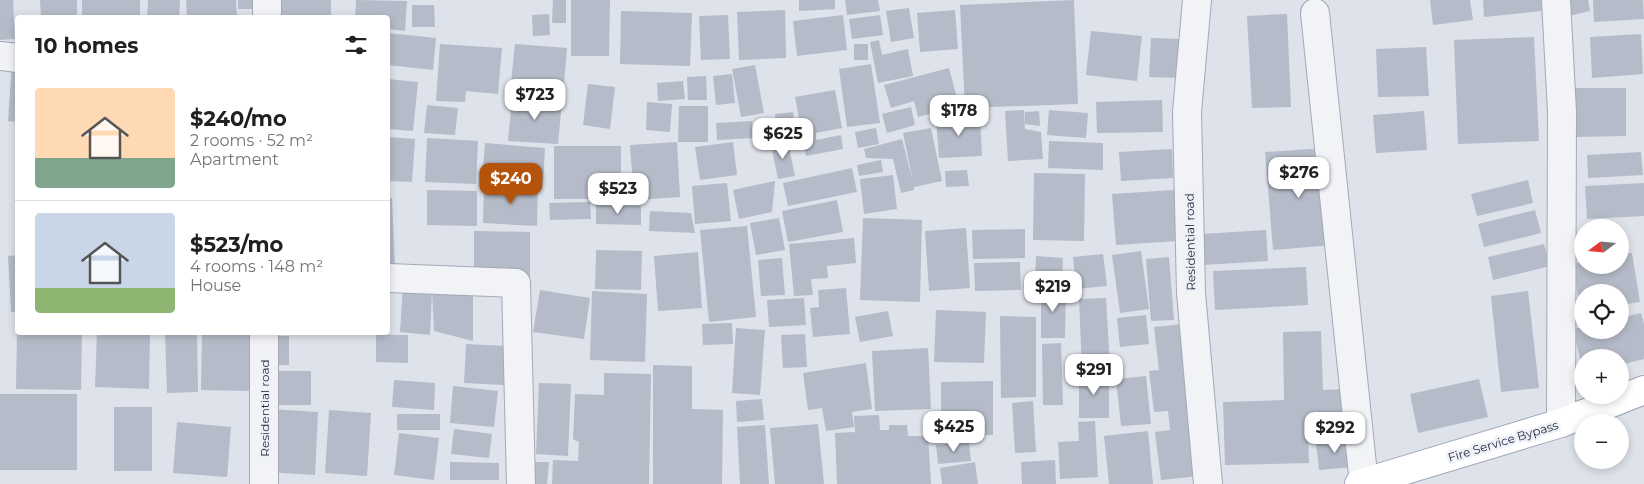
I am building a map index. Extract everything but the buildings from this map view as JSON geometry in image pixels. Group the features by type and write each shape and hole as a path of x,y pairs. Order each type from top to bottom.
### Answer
{"main road":[{"name":"Fire Service Bypass","path":"1363,484 1561,423 1644,390"}],"street":[{"path":"267,0 267,15"},
{"name":"Residential road","path":"1197,0 1187,112 1190,283 1208,484"},
{"path":"1556,0 1562,112 1561,423"},
{"path":"1315,13 1363,484"},
{"path":"0,56 15,58"},
{"path":"390,278 516,283 520,484"},
{"name":"Residential road","path":"264,335 264,484"}]}
